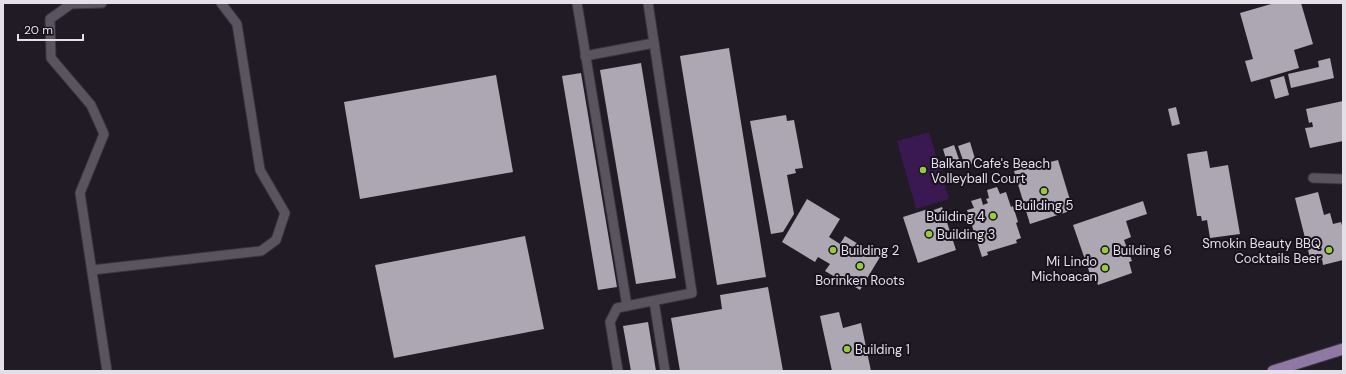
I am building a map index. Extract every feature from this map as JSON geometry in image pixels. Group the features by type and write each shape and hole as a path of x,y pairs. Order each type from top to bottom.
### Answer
{"main road":[{"path":"1273,371 1343,349"}],"lane":[{"path":"102,3 71,4 50,19 51,58 91,105 104,134 80,194 107,371"},
{"path":"92,270 261,251 276,240 285,213 260,170 237,24 221,3"},
{"path":"577,3 627,306"},
{"path":"618,371 610,322 617,308 692,293 648,3"},
{"path":"585,56 654,43"},
{"path":"1313,178 1343,179"},
{"path":"654,300 665,371"}],"shaded area":[{"name":"Balkan Cafe's Beach Volleyball Court","path":"929,132 949,199 916,209 897,141"}],"building":[{"path":"1275,3 1301,3 1313,44 1294,50 1299,68 1251,82 1245,61 1253,59 1240,13"},
{"path":"729,48 766,277 717,285 680,56"},
{"path":"1330,58 1334,78 1291,88 1288,74 1319,67 1318,61"},
{"path":"641,63 676,278 636,284 600,70"},
{"path":"581,73 617,287 598,290 562,76"},
{"path":"496,75 513,172 360,199 344,102"},
{"path":"1284,76 1289,95 1275,99 1270,80"},
{"path":"1343,101 1343,141 1310,148 1305,128 1313,127 1312,122 1309,123 1306,109"},
{"path":"1176,107 1180,124 1172,126 1168,109"},
{"path":"786,115 787,121 794,120 803,168 795,169 796,173 787,175 794,214 783,232 771,234 750,121"},
{"path":"970,142 976,162 965,166 958,146"},
{"path":"954,145 961,165 949,169 943,149"},
{"path":"1207,151 1210,168 1228,165 1240,234 1210,238 1207,220 1202,221 1201,216 1197,216 1187,154"},
{"name":"Building 5","path":"1058,160 1073,210 1030,224 1014,171"},
{"name":"Building 4","path":"997,187 1000,194 1006,192 1011,207 1013,206 1018,222 1016,223 1021,238 1016,240 1017,243 987,252 988,255 982,257 967,210 974,208 971,201 981,198 983,205 988,203 986,199 989,198 987,190"},
{"path":"1318,192 1324,215 1330,213 1333,224 1341,222 1343,229 1343,260 1323,265 1322,259 1311,262 1295,198"},
{"name":"Building 2","path":"807,199 840,219 829,237 840,244 845,236 880,257 860,290 836,275 835,277 825,271 830,264 818,257 815,262 782,242"},
{"name":"Building 6","path":"1143,201 1147,214 1126,221 1131,237 1124,240 1132,261 1129,262 1132,273 1098,285 1094,273 1090,274 1073,225"},
{"name":"Building 3","path":"942,207 956,250 918,263 903,217 928,209 928,212"},
{"path":"525,236 544,329 394,358 375,265"},
{"path":"768,287 783,371 680,371 671,318 722,309 720,295"},
{"name":"Building 1","path":"839,312 843,328 861,323 871,371 832,371 820,316"},
{"path":"648,322 656,371 631,371 623,326"}],"place":[{"name":"Balkan Cafe's Beach Volleyball Court","path":"923,170"},
{"name":"Building 5","path":"1044,191"},
{"name":"Building 4","path":"993,216"},
{"name":"Building 3","path":"929,234"},
{"name":"Building 2","path":"833,250"},
{"name":"Building 6","path":"1105,250"},
{"name":"Smokin Beauty BBQ Cocktails Beer","path":"1329,250"},
{"name":"Borinken Roots","path":"860,266"},
{"name":"Mi Lindo Michoacan","path":"1105,268"},
{"name":"Building 1","path":"847,349"}]}
